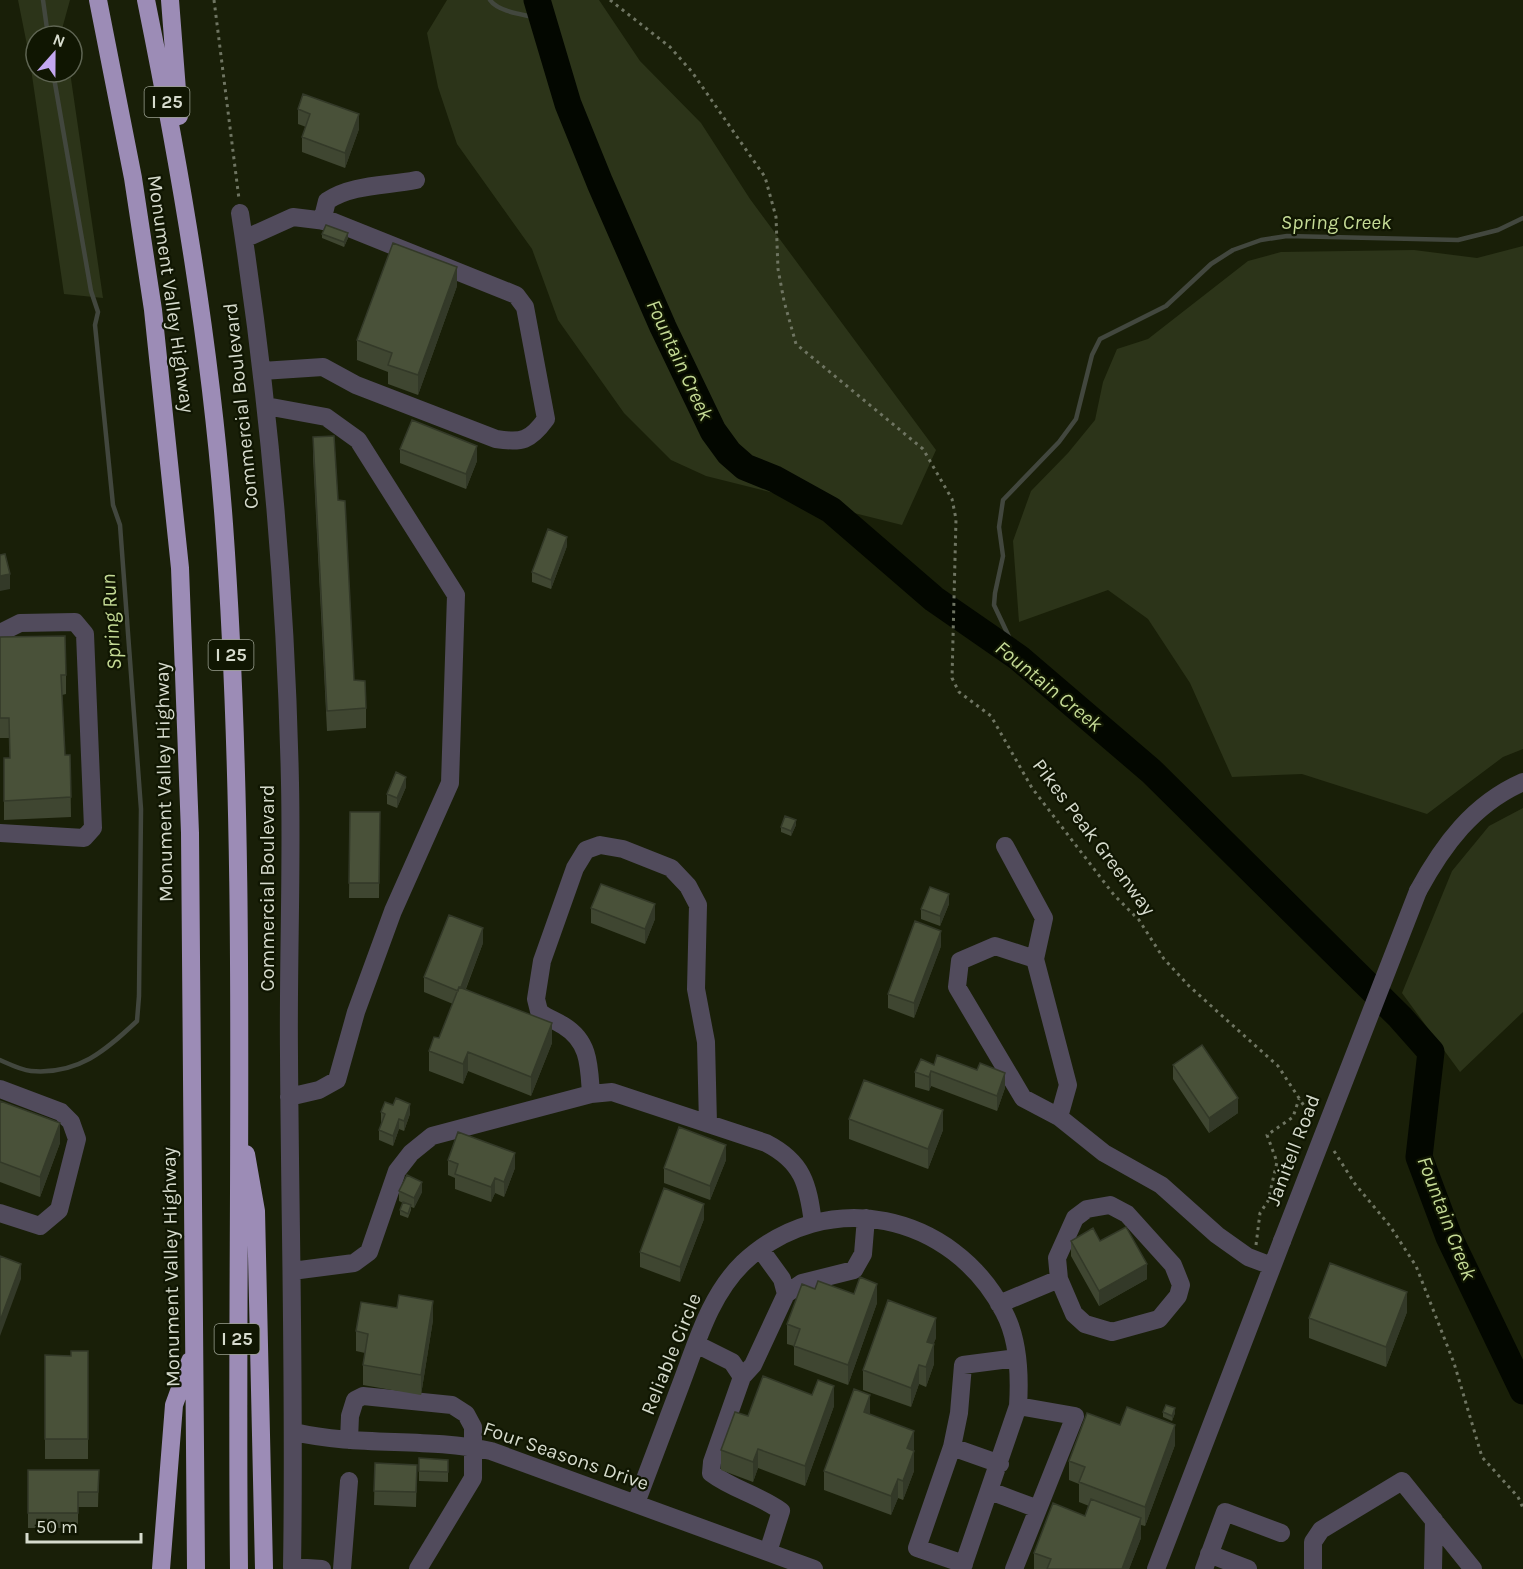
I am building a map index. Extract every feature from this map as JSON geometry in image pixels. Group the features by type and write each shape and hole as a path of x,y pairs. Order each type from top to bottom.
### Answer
{"highway":[{"name":"Monument Valley Highway","path":"98,0 133,178 153,310 180,568 190,833 196,1569"},
{"name":"Monument Valley Highway","path":"146,0 186,204 213,413 225,533 235,752 239,1569"},
{"path":"170,0 186,204"},
{"path":"238,1108 256,1211 264,1569"},
{"path":"161,1569 174,1405 194,1348"}],"street":[{"path":"322,221 327,201 336,195 352,189 416,180"},
{"name":"Commercial Boulevard","path":"240,213 266,406 285,636 289,762 289,1097 294,1432 292,1567 322,1569"},
{"path":"244,239 293,217 334,222 516,295 525,307 546,420 534,435 513,441 496,439 356,385 323,367 262,371"},
{"path":"266,406 326,417 357,440 456,595 450,783 393,911 356,1012 337,1080 319,1090 289,1097"},
{"path":"0,633 20,623 75,622 85,634 93,828 84,838 0,833"},
{"name":"Janitell Road","path":"1156,1569 1264,1263 1282,1241 1418,891 1433,864 1458,830 1493,798 1523,782"},
{"path":"591,1094 589,1055 581,1041 565,1026 538,1011 536,999 542,962 575,868 586,850 600,845 623,849 671,868 688,886 698,905 696,989 706,1042 708,1124"},
{"path":"1005,846 1044,918 1035,959 1068,1085 1059,1117"},
{"path":"1035,959 995,945 960,961 957,987 1023,1098 1059,1117 1104,1153 1161,1185 1216,1235 1264,1263"},
{"path":"0,1089 61,1112 70,1122 77,1139 59,1210 48,1221 40,1226 0,1213"},
{"path":"292,1271 354,1263 369,1252 397,1171 411,1153 432,1136 591,1094 612,1092 766,1143 784,1152 801,1171 809,1193 813,1223"},
{"path":"1110,1205 1127,1214 1166,1256 1173,1265 1180,1285 1178,1296 1160,1319 1112,1332 1085,1324 1074,1314 1059,1279 1057,1258 1075,1218 1087,1209 1110,1205"},
{"name":"Reliable Circle","path":"636,1503 696,1344 712,1307 730,1278 761,1250 780,1237 813,1223 837,1218 866,1218 909,1227 945,1244 976,1272 999,1304 1013,1334 1017,1358 1018,1406 963,1567"},
{"path":"768,1552 777,1531 781,1510 763,1498 722,1482 711,1473 711,1462 742,1377 753,1365 786,1294 802,1283 854,1270 863,1254 866,1218"},
{"path":"761,1250 782,1279 786,1294"},
{"path":"999,1304 1036,1291 1059,1279"},
{"path":"696,1344 732,1362 742,1377"},
{"path":"963,1567 917,1548 952,1447 959,1413 963,1365 1017,1358"},
{"path":"350,1440 350,1416 356,1400 363,1396 452,1406 466,1414 473,1427 473,1478 418,1569"},
{"path":"1014,1569 1075,1416 1018,1406"},
{"name":"Four Seasons Drive","path":"294,1432 322,1438 473,1447 518,1459 814,1569"},
{"path":"952,1447 1000,1464"},
{"path":"342,1569 349,1481"},
{"path":"1312,1569 1313,1542 1321,1530 1402,1481 1473,1569"},
{"path":"990,1491 1038,1509"},
{"path":"1248,1569 1207,1562 1225,1512 1281,1533"},
{"path":"1433,1569 1434,1520"}],"path":[{"path":"214,0 240,213"},
{"name":"Pikes Peak Greenway","path":"610,0 670,47 692,72 752,156 771,193 778,241 778,268 790,329 796,344 923,448 952,499 956,519 952,678 959,692 991,716 1032,788 1114,895 1139,920 1164,959 1196,993 1278,1066 1318,1126"},
{"path":"1264,1263 1260,1213 1268,1201 1277,1162 1267,1135 1293,1117 1299,1099"},
{"path":"1330,1145 1355,1184 1390,1226 1416,1266 1454,1363 1479,1451 1518,1497 1523,1508"}],"green space":[{"path":"18,0 70,0 63,24 24,24 24,30"},
{"path":"447,0 599,0 640,61 701,123 750,199 936,450 902,525 706,476 671,460 624,413 558,320 532,249 457,144 438,87 427,33"},
{"path":"33,84 72,84 103,298 64,294"},
{"path":"1523,246 1523,749 1503,757 1427,814 1302,774 1232,777 1190,683 1148,619 1108,590 1019,622 1013,541 1031,491 1068,453 1095,420 1103,382 1117,349 1148,339 1248,261 1281,252 1414,250 1477,258"},
{"path":"1523,808 1523,1012 1460,1072 1402,993 1452,871 1489,826"}],"building":[{"path":"303,94 359,114 345,153 302,137 310,114 298,109"},
{"path":"326,225 348,233 344,242 322,234"},
{"path":"393,243 457,267 418,375 388,365 392,353 357,340"},
{"path":"412,420 477,446 466,474 400,449"},
{"path":"334,436 338,500 345,501 354,680 365,681 366,708 327,711 313,437"},
{"path":"548,529 567,537 551,580 532,572"},
{"path":"5,554 10,574 0,576 0,555"},
{"path":"65,636 66,675 61,675 65,755 70,755 71,797 4,801 4,758 10,758 9,718 0,718 0,637"},
{"path":"396,772 406,777 397,798 387,794"},
{"path":"350,812 380,812 379,883 349,883"},
{"path":"785,816 796,820 791,831 781,827"},
{"path":"601,884 655,904 645,929 591,908"},
{"path":"930,887 949,894 940,916 921,909"},
{"path":"449,915 483,928 458,991 424,977"},
{"path":"915,921 941,931 914,1003 888,994"},
{"path":"459,987 552,1023 531,1077 468,1052 463,1064 429,1051 434,1037 439,1038"},
{"path":"1202,1045 1238,1098 1209,1118 1173,1065"},
{"path":"937,1055 977,1070 980,1063 1005,1073 997,1096 931,1071 929,1077 915,1072 921,1059 934,1065"},
{"path":"864,1080 943,1110 928,1149 849,1119"},
{"path":"396,1098 410,1104 404,1121 399,1119 393,1136 379,1130 385,1114 381,1112 385,1102 393,1105"},
{"path":"0,1101 60,1123 40,1177 0,1162"},
{"path":"679,1127 726,1145 710,1186 664,1168"},
{"path":"458,1132 515,1153 504,1182 495,1178 491,1187 455,1174 458,1164 448,1160"},
{"path":"407,1175 422,1182 414,1198 399,1191"},
{"path":"664,1188 704,1204 680,1267 640,1252"},
{"path":"403,1202 411,1205 408,1214 400,1210"},
{"path":"1126,1227 1147,1264 1099,1291 1071,1241 1093,1228 1100,1241"},
{"path":"0,1256 21,1264 0,1321"},
{"path":"1330,1263 1407,1292 1386,1347 1309,1318"},
{"path":"860,1277 877,1284 848,1365 794,1346 800,1329 787,1324 802,1284 815,1289 818,1281 854,1294"},
{"path":"399,1295 433,1301 421,1375 363,1365 368,1334 356,1331 361,1302 397,1308"},
{"path":"888,1300 936,1318 927,1342 934,1344 926,1367 919,1365 911,1388 863,1370"},
{"path":"71,1351 88,1351 88,1439 45,1439 45,1355 71,1356"},
{"path":"763,1376 812,1395 818,1380 834,1386 805,1466 758,1449 753,1462 721,1450 735,1412 748,1416"},
{"path":"854,1389 870,1395 864,1412 914,1431 907,1448 914,1451 903,1481 898,1479 891,1496 824,1471"},
{"path":"1166,1405 1175,1408 1172,1416 1163,1412"},
{"path":"1127,1407 1175,1425 1145,1507 1079,1482 1085,1467 1069,1461 1087,1413 1120,1425"},
{"path":"419,1458 448,1460 448,1472 419,1471"},
{"path":"375,1463 417,1465 416,1492 374,1491"},
{"path":"28,1470 99,1470 98,1492 78,1492 78,1513 28,1513"},
{"path":"1091,1499 1141,1518 1122,1569 1047,1569 1051,1559 1034,1553 1053,1503 1085,1516"}],"waterway":[{"name":"Spring Run","path":"43,0 46,24"},
{"name":"Spring Run","path":"490,0 507,11 542,19"},
{"name":"Fountain Creek","path":"537,0 568,104 600,183 663,327 713,431 729,453 745,467 775,479 831,510 934,599 1019,658 1151,771 1400,1017 1431,1052 1419,1157 1449,1237 1523,1391"},
{"name":"Spring Run","path":"0,1060 31,1071 48,1071 77,1065 102,1051 137,1021 139,996 141,809 120,525 113,505 95,325 98,312 91,291 55,84"},
{"name":"Spring Creek","path":"1019,658 994,605 1003,556 999,527 1003,500 1059,442 1076,419 1092,355 1100,339 1166,306 1211,264 1233,250 1261,240 1287,236 1458,240 1498,230 1523,218"}]}
